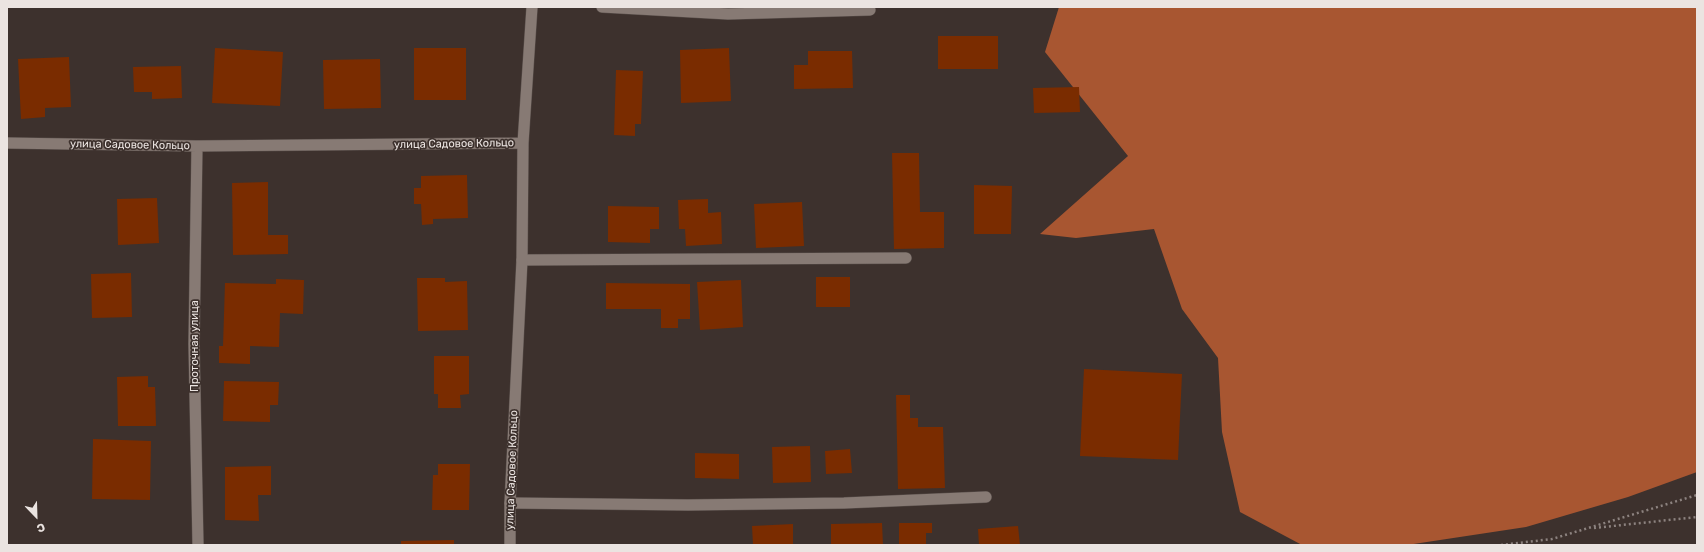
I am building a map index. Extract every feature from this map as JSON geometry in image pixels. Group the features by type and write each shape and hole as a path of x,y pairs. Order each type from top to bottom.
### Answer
{"street":[{"path":"523,143 532,7"},
{"path":"602,7 625,10 728,14 870,10"},
{"name":"улица Садовое Кольцо","path":"7,144 197,146 523,143 522,260 510,503 510,545"},
{"name":"Проточная улица","path":"197,146 194,344 198,545"},
{"path":"522,260 906,258"},
{"path":"510,503 688,505 836,503 986,497"}],"path":[{"path":"1501,545 1552,539 1697,495"},
{"path":"1588,528 1697,517"}],"shaded area":[{"path":"1059,7 1697,7 1697,472 1628,497 1526,527 1407,545 1302,545 1240,512 1222,432 1218,358 1182,309 1154,229 1076,238 1040,234 1128,156 1045,52"}],"building":[{"path":"938,36 998,36 998,69 938,69"},
{"path":"215,48 283,52 280,106 212,103"},
{"path":"414,48 466,48 466,100 414,100"},
{"path":"729,48 731,101 681,103 680,50"},
{"path":"808,51 852,51 853,88 794,89 794,65 808,65"},
{"path":"69,57 71,107 45,108 45,117 21,119 18,59"},
{"path":"380,59 381,108 324,109 323,60"},
{"path":"181,66 182,98 152,99 152,92 134,92 133,67"},
{"path":"616,70 643,71 641,124 635,124 635,136 614,135"},
{"path":"1079,87 1080,112 1034,113 1033,88"},
{"path":"892,153 919,153 920,212 944,212 944,248 894,249"},
{"path":"467,175 468,218 433,219 433,224 422,225 421,204 414,204 414,188 421,188 421,176"},
{"path":"268,182 268,235 288,235 288,254 233,255 232,183"},
{"path":"974,185 1012,186 1011,234 974,234"},
{"path":"157,198 159,243 118,245 117,199"},
{"path":"708,199 708,213 721,212 722,244 686,246 685,229 679,229 678,200"},
{"path":"802,202 804,246 756,248 754,204"},
{"path":"608,206 659,207 659,229 650,229 650,243 608,242"},
{"path":"131,273 132,317 92,318 91,274"},
{"path":"816,277 850,277 850,307 816,307"},
{"path":"417,278 445,278 445,282 467,281 468,330 418,331"},
{"path":"276,279 304,280 303,314 280,313 279,347 250,346 250,364 219,363 219,346 223,346 225,283 276,284"},
{"path":"741,280 743,327 700,330 697,282"},
{"path":"606,283 690,284 690,319 678,319 678,328 661,328 661,309 606,309"},
{"path":"434,356 469,356 469,394 460,395 461,408 438,408 438,394 434,394"},
{"path":"1084,369 1182,374 1178,460 1080,456"},
{"path":"148,376 148,387 155,387 156,426 118,426 117,377"},
{"path":"224,381 279,382 278,405 270,405 270,422 223,421"},
{"path":"896,395 910,395 910,418 918,418 918,427 943,427 945,488 898,489"},
{"path":"93,439 151,441 150,500 92,499"},
{"path":"810,446 811,482 773,483 772,447"},
{"path":"850,449 852,473 826,474 825,451"},
{"path":"695,453 739,454 739,479 695,478"},
{"path":"438,464 470,464 469,510 432,510 433,475 438,475"},
{"path":"271,466 271,495 258,495 259,521 225,520 225,467"},
{"path":"882,523 883,545 831,545 831,524"},
{"path":"899,523 932,523 932,533 926,533 926,545 899,545"},
{"path":"793,524 793,545 753,545 752,526"},
{"path":"1018,526 1020,545 979,545 978,529"},
{"path":"454,540 454,545 401,545 401,541"}]}
